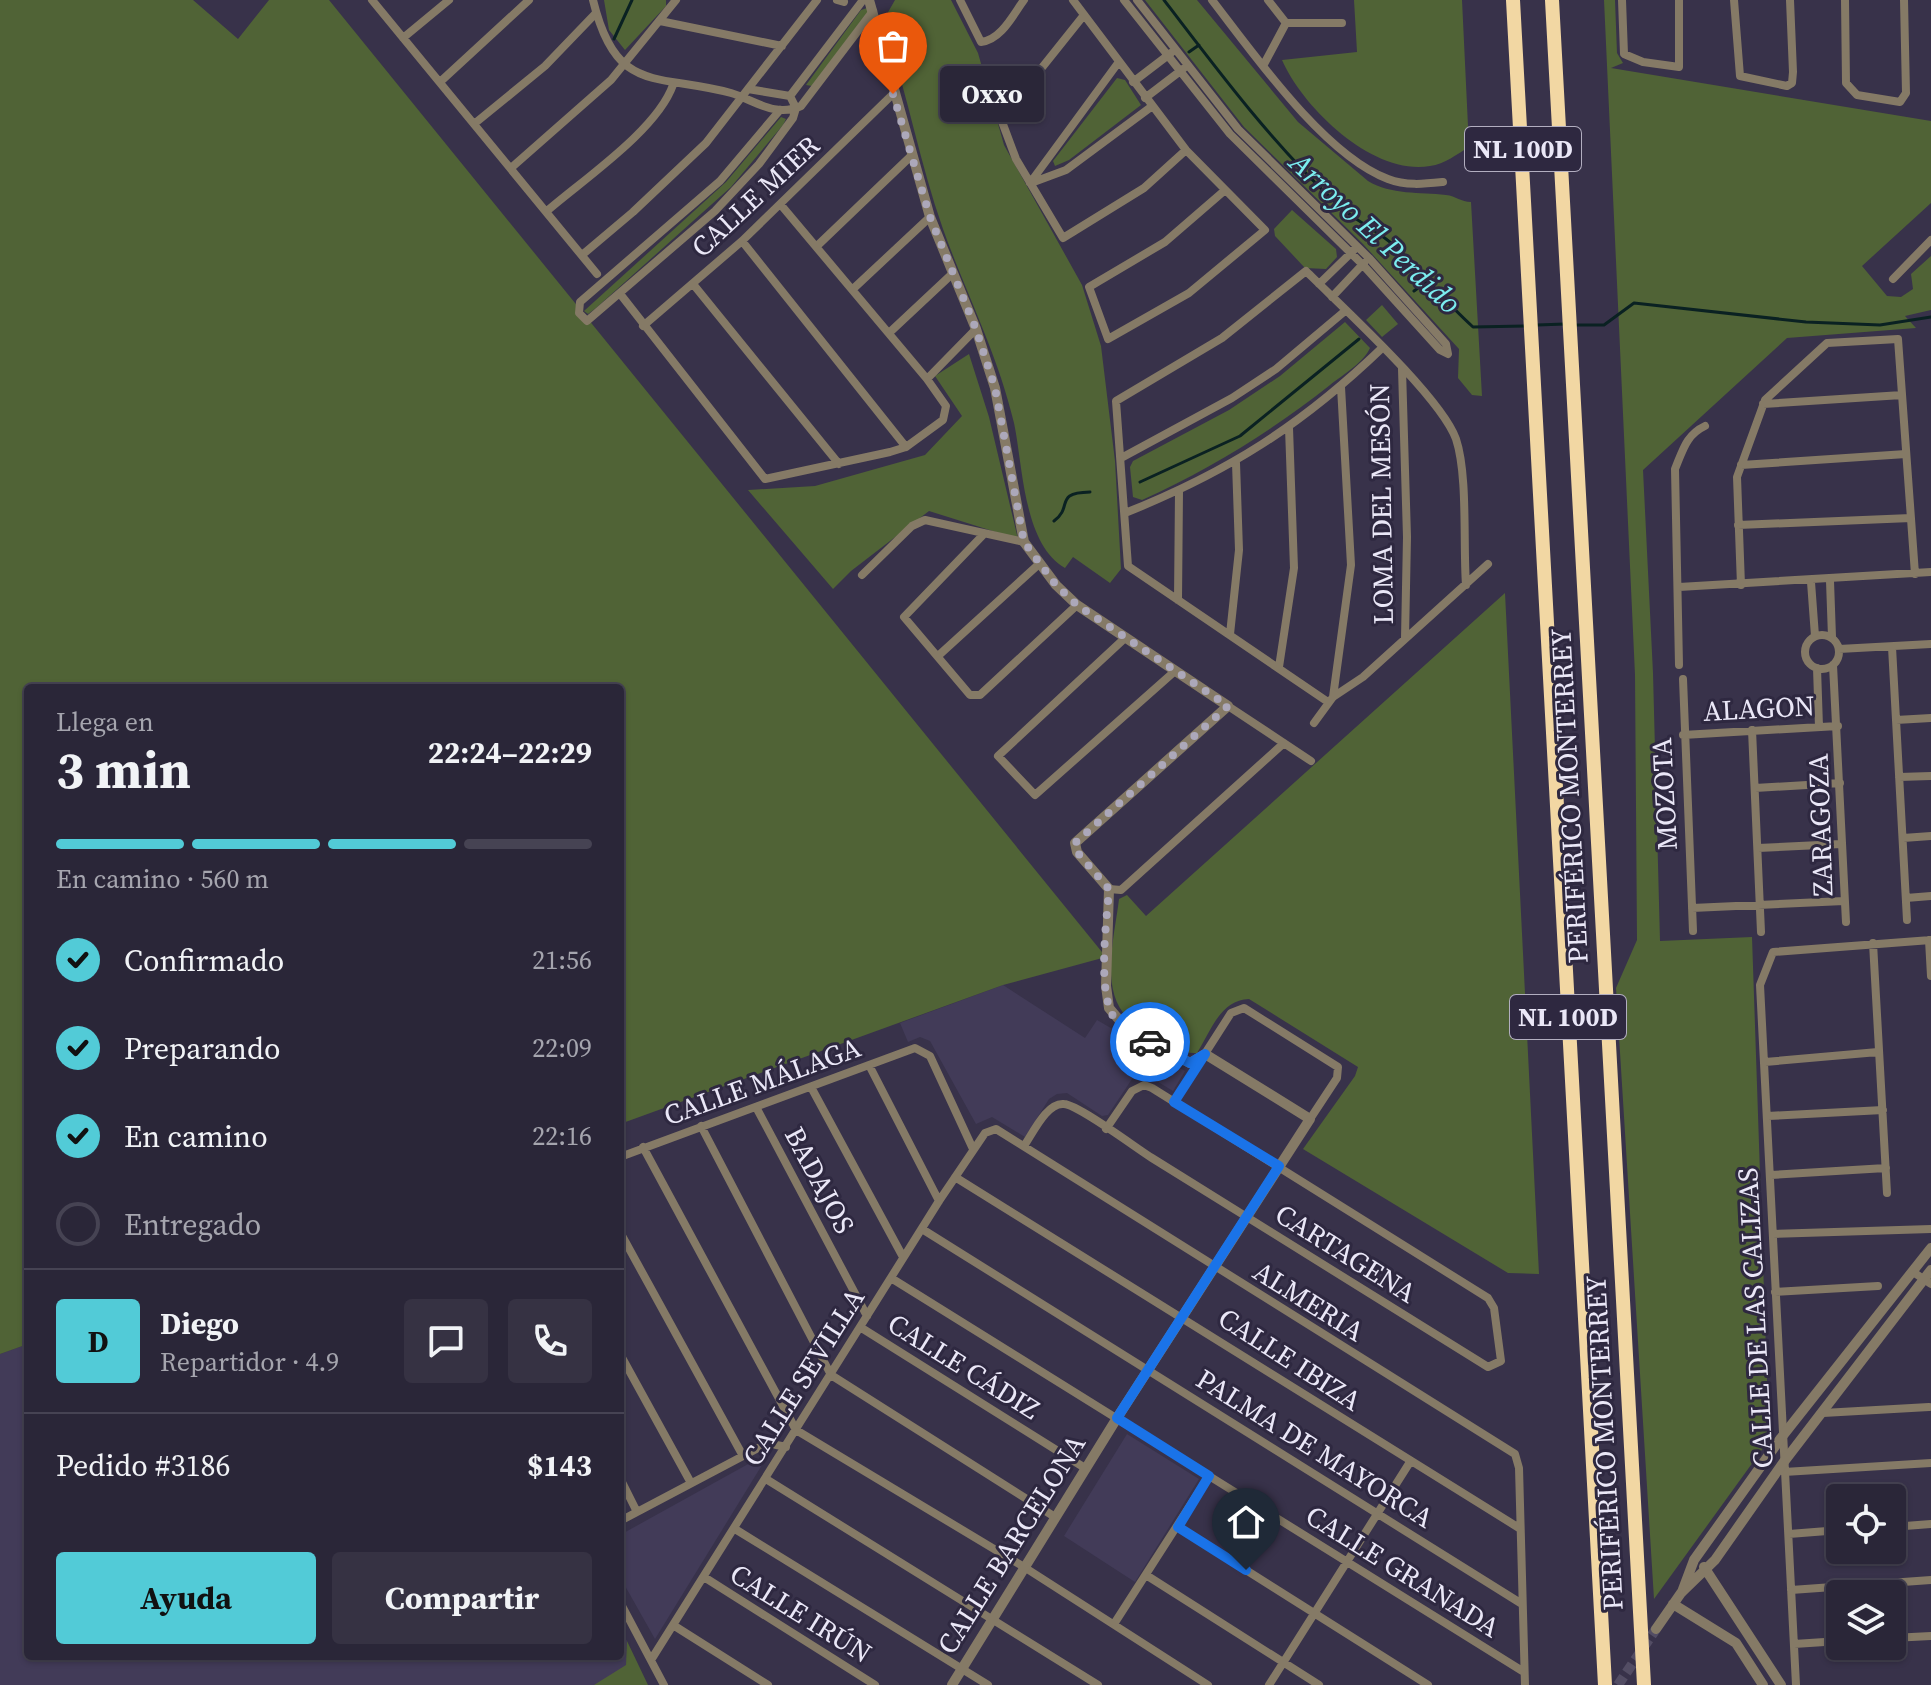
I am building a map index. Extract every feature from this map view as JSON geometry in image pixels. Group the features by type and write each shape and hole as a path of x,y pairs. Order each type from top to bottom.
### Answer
{"highway":[{"name":"PERIFÉRICO MONTERREY","path":"1513,0 1605,1685"},
{"name":"PERIFÉRICO MONTERREY","path":"1552,0 1644,1685"}],"street":[{"path":"372,0 597,274"},
{"path":"403,38 449,0"},
{"path":"440,82 529,0"},
{"path":"593,0 607,42 624,64 673,85 732,94 780,110 796,108"},
{"path":"511,168 573,116 624,64 676,0"},
{"path":"582,255 675,174 743,99 817,0"},
{"path":"790,96 869,4 882,0"},
{"path":"960,0 981,42 995,37 1024,0"},
{"path":"1073,0 1186,150 1265,230 1189,293 1108,339 1089,287 1165,242 1224,191"},
{"path":"1124,0 1248,139 1355,250 1366,261 1446,344 1448,354 1440,350 1366,261"},
{"path":"1137,0 1171,53"},
{"path":"1212,0 1305,115 1375,173 1406,184 1443,182"},
{"path":"1268,0 1286,23"},
{"path":"1622,0 1624,54 1627,58 1679,67 1679,0"},
{"path":"1734,0 1740,76 1787,86 1792,83 1793,72 1790,0"},
{"path":"1845,0 1846,83 1857,95 1900,102 1906,93 1904,0"},
{"path":"869,4 930,217 976,329 1003,420 1024,542 1039,564 1077,605 1311,761"},
{"path":"780,110 720,181 580,302 579,313 587,321 621,295 739,188 781,137 796,108 869,4"},
{"path":"474,124 545,66 596,13"},
{"path":"1084,15 1001,119 1030,183 1063,238 1144,188 1186,150"},
{"path":"660,21 782,46"},
{"path":"1263,66 1286,23"},
{"path":"1286,23 1342,23"},
{"path":"1133,82 1171,53"},
{"path":"1030,183 1118,63"},
{"path":"1145,98 1183,68"},
{"path":"547,211 642,128 664,104 673,85"},
{"path":"732,94 751,88 790,96"},
{"name":"CALLE MIER","path":"643,326 781,205 893,94"},
{"path":"790,96 796,108"},
{"path":"1030,183 1066,170 1151,107"},
{"path":"817,246 911,156"},
{"path":"621,295 765,479 906,447 943,420 946,406 927,379 781,205"},
{"path":"853,289 930,217"},
{"path":"1893,279 1931,240"},
{"path":"742,241 906,447"},
{"path":"1319,284 1355,250"},
{"path":"1332,297 1366,261"},
{"path":"1330,699 1128,566 1123,457 1116,401 1222,338 1306,271 1402,369 1447,422 1457,442 1466,585"},
{"path":"889,333 952,274"},
{"path":"693,284 839,464"},
{"path":"1123,457 1232,398 1276,369 1345,311"},
{"path":"927,379 976,329"},
{"path":"1741,585 1737,477 1763,404 1827,343 1855,341 1898,339 1915,574"},
{"path":"1125,513 1179,492 1236,463 1289,428 1341,387 1382,348"},
{"name":"LOMA DEL MESÓN","path":"1402,369 1407,537 1405,638"},
{"path":"1330,699 1351,565 1341,387"},
{"path":"1763,404 1902,395"},
{"path":"1679,665 1675,469 1687,440 1693,432 1705,426"},
{"path":"1279,667 1294,568 1289,428"},
{"path":"1741,465 1906,454"},
{"path":"1230,634 1239,563 1236,463"},
{"path":"1178,600 1179,492"},
{"path":"1738,525 1911,518"},
{"path":"862,575 919,522 933,521 1024,542"},
{"path":"983,535 904,615 905,620 975,697 1077,605"},
{"path":"938,656 1039,564"},
{"path":"1314,723 1330,699 1363,677 1488,564"},
{"path":"1679,587 1830,581 1931,572"},
{"path":"1830,581 1832,637 1839,649"},
{"path":"1811,582 1815,636"},
{"path":"1819,727 1817,668 1805,656 1806,644 1815,636 1832,637"},
{"path":"1125,638 998,756 1035,795 1175,671"},
{"path":"1839,649 1931,644"},
{"path":"1892,647 1907,920"},
{"path":"1817,668 1833,665 1839,649"},
{"name":"ZARAGOZA","path":"1833,665 1846,922"},
{"name":"MOZOTA","path":"1683,679 1693,931"},
{"path":"1205,1054 1190,1063 1183,1061 1127,1029 1113,1016 1106,986 1109,889 1077,852 1076,840 1228,706"},
{"path":"1896,720 1931,718"},
{"name":"ALAGON","path":"1683,735 1838,726"},
{"path":"1752,730 1761,932"},
{"path":"1109,889 1121,890 1284,743"},
{"path":"1899,777 1931,776"},
{"path":"1755,788 1840,783"},
{"path":"1903,838 1931,836"},
{"path":"1758,848 1841,844"},
{"path":"1906,898 1931,896"},
{"path":"1692,908 1844,901"},
{"path":"1887,1193 1873,943 1930,940 1931,976"},
{"name":"CALLE DE LAS CALIZAS","path":"1796,1685 1760,985 1773,952 1873,943"},
{"name":"CALLE BARCELONA","path":"952,1685 1085,1468 1339,1071 1335,1064 1244,1008 1231,1013 1205,1054"},
{"name":"CALLE MÁLAGA","path":"624,1155 919,1048 930,1056 973,1149"},
{"path":"1765,1062 1878,1052"},
{"path":"1174,1102 1205,1054"},
{"path":"1205,1054 1310,1119"},
{"path":"869,1065 939,1201"},
{"path":"1106,1129 1138,1087 1148,1086 1279,1166"},
{"path":"811,1087 903,1257"},
{"name":"CARTAGENA","path":"1024,1146 1050,1108 1059,1104 1069,1105 1488,1367 1495,1367 1502,1355 1494,1308 1484,1294 1279,1166"},
{"name":"BADAJOS","path":"756,1107 867,1316"},
{"path":"1768,1116 1883,1110"},
{"path":"701,1126 831,1375 1055,1517"},
{"name":"CALLE SEVILLA","path":"651,1660 973,1149 989,1130 1001,1131"},
{"name":"ALMERIA","path":"1001,1131 1214,1268 1515,1454 1519,1468 1519,1528"},
{"path":"643,1147 796,1430 1024,1567 1208,1685"},
{"path":"1771,1175 1886,1168"},
{"name":"CALLE IBIZA","path":"955,1177 1519,1528"},
{"name":"PALMA DE MAYORCA","path":"922,1229 1522,1604"},
{"path":"1773,1234 1931,1229"},
{"path":"624,1239 743,1456"},
{"path":"1681,1593 1694,1560 1781,1438 1931,1248"},
{"path":"1656,1629 1681,1593 1707,1569 1929,1278 1913,1272"},
{"name":"CALLE GRANADA","path":"891,1278 1524,1672"},
{"path":"1775,1292 1878,1286"},
{"name":"CALLE CÁDIZ","path":"860,1327 1085,1468"},
{"path":"624,1361 691,1483"},
{"path":"1823,1413 1929,1407"},
{"path":"624,1519 743,1456 772,1444 786,1447"},
{"path":"1269,1685 1410,1462"},
{"path":"1783,1468 1931,1463"},
{"path":"1114,1624 1209,1476"},
{"path":"766,1479 1098,1685"},
{"path":"624,1486 637,1512"},
{"path":"1906,1526 1931,1524"},
{"path":"1178,1527 1428,1685"},
{"path":"1519,1528 1525,1685"},
{"path":"735,1529 988,1685"},
{"path":"1789,1534 1826,1531"},
{"path":"1694,1560 1707,1569 1781,1685"},
{"path":"1146,1575 1319,1685"},
{"name":"CALLE IRÚN","path":"704,1577 875,1685"},
{"path":"1791,1590 1931,1580"},
{"path":"1673,1604 1732,1640 1746,1654 1763,1685"},
{"path":"624,1609 664,1685"},
{"path":"673,1625 768,1685"},
{"path":"1732,1640 1746,1627"},
{"path":"1906,1637 1931,1636"},
{"path":"1794,1644 1826,1642"}],"shaded area":[{"path":"1003,985 1085,1038 1097,1020 1185,1071 1173,1091 1150,1077 1132,1079 1108,1115 1102,1116 1067,1093 1057,1094 1049,1099 1025,1137 992,1117 976,1124 930,1041 920,1037 908,1042 900,1023"},
{"path":"24,1345 24,1660 624,1660 624,1636 627,1641 627,1665 600,1685 0,1685 0,1354"},
{"path":"1127,1434 1199,1479 1135,1582 1064,1536"},
{"path":"770,1452 655,1639 624,1584 624,1533"}],"green space":[{"path":"0,0 193,0 238,39 269,0 329,0 1106,957 1003,985 624,1123 624,684 24,684 24,1345 0,1354"},
{"path":"604,0 666,0 666,6 625,50 609,30"},
{"path":"895,0 951,0 978,53 1004,145 1082,285 1101,346 1115,461 1121,569 1110,583 1073,557 1065,568 1051,557 1033,523 1007,397 935,204 886,31 887,14"},
{"path":"1145,0 1197,0 1298,122 1368,181 1396,191 1446,195 1471,202 1482,396 1472,395 1458,378 1459,349 1363,244 1244,127"},
{"path":"1354,0 1462,0 1469,147 1446,161 1430,166 1408,166 1386,160 1342,135 1306,98 1282,60 1357,52"},
{"path":"1604,0 1615,0 1617,53 1623,63 1611,68 1931,121 1931,203 1862,266 1887,296 1901,297 1913,289 1911,274 1931,256 1931,310 1905,316 1916,328 1787,338 1643,470 1653,673 1660,941 1752,937 1769,1440 1654,1599 1616,988 1637,940 1635,675"},
{"path":"867,8 868,12 812,86 806,85 861,10"},
{"path":"1117,78 1125,80 1141,105 1069,160 1055,166 1053,161"},
{"path":"781,117 786,119 783,125 731,187 596,308 588,314 584,311 726,182"},
{"path":"1292,210 1336,249 1337,257 1326,269 1305,268 1275,236 1274,229"},
{"path":"1382,305 1398,324 1382,337 1366,320"},
{"path":"1345,322 1370,348 1353,368 1286,418 1216,463 1142,500 1133,497 1130,467 1133,461 1229,410 1280,376"},
{"path":"969,354 989,417 1018,539 929,511 851,571 833,589 748,490 815,486 925,455 962,416 935,376"},
{"path":"1505,593 1539,1274 1508,1273 1303,1149 1355,1076 1358,1067 1249,999 1223,1011 1197,1053 1181,1050 1130,1020 1120,1009 1111,979 1119,899 1127,895 1146,916"},
{"path":"627,1641 648,1685 594,1685 626,1665"}],"waterway":[{"path":"614,39 632,0"},
{"name":"Arroyo El Perdido","path":"1164,0 1225,80 1291,157 1345,211 1397,248 1473,327 1525,326"},
{"path":"1189,52 1199,45"},
{"path":"1414,291 1426,282"},
{"name":"Arroyo El Perdido","path":"1573,325 1604,325 1634,303 1806,322 1880,325 1931,317"},
{"name":"Arroyo El Perdido","path":"1537,325 1565,324"},
{"path":"1140,482 1240,436 1359,339"},
{"path":"1054,521 1068,498 1090,492"}],"tunnel":[{"path":"1618,1685 1656,1629"}],"way so far":[{"path":"893,94 930,217 986,355 1003,420 1024,542 1030,553 1077,605 1228,706 1075,843 1077,852 1109,889 1106,948 1109,1008 1119,1024 1150,1042"}],"place":[{"name":"Oxxo","path":"893,94"}],"route":[{"path":"1150,1042 1190,1063 1205,1054 1174,1102 1279,1166 1117,1418 1209,1476 1178,1527 1246,1570"}]}
